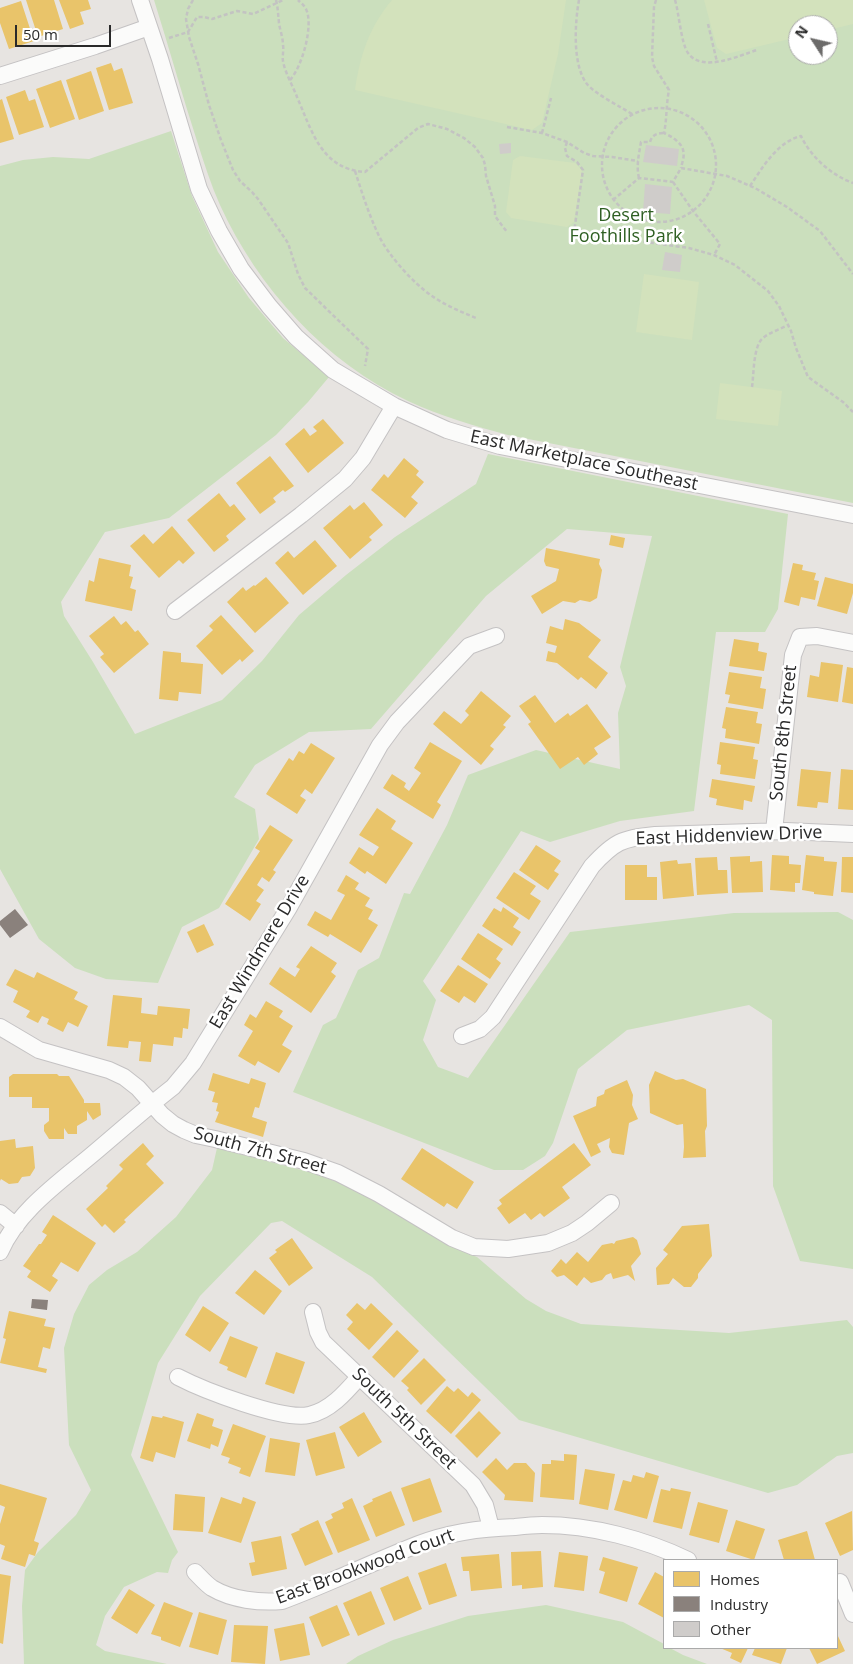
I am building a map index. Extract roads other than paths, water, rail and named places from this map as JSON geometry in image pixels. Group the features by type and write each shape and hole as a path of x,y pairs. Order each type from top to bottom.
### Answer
{"street":[{"name":"East Marketplace Southeast","path":"140,0 199,189 219,230 241,269 269,306 296,337 333,370 394,406 447,430 500,446 853,515"},
{"path":"0,76 149,27"},
{"path":"175,611 345,479 363,458 394,406"},
{"name":"East Windmere Drive","path":"0,1252 16,1226 51,1189 173,1086 193,1063 288,909 380,744 397,722 469,646 496,636"},
{"name":"South 8th Street","path":"774,831 793,655 800,637 818,636 853,644"},
{"name":"East Hiddenview Drive","path":"462,1036 480,1029 493,1017 592,866 607,850 621,841 636,837 774,831 853,834"},
{"name":"South 7th Street","path":"0,1027 39,1050 124,1076 173,1124 196,1135 276,1154 338,1173 379,1194 452,1238 474,1246 508,1249 548,1243 572,1233 611,1203"},
{"path":"0,1213 16,1226"},
{"name":"South 5th Street","path":"313,1312 318,1332 323,1342 473,1485 485,1505 491,1528"},
{"path":"178,1377 212,1392 282,1414 296,1416 309,1415 333,1403 360,1376"},
{"name":"East Brookwood Court","path":"195,1572 212,1587 225,1594 267,1602 282,1601 420,1544 454,1534 491,1528 542,1525 602,1532 636,1540 667,1550 686,1559"},
{"path":"843,1581 853,1614"}],"park label":[{"name":"Desert Foothills Park","path":"626,226"}]}
